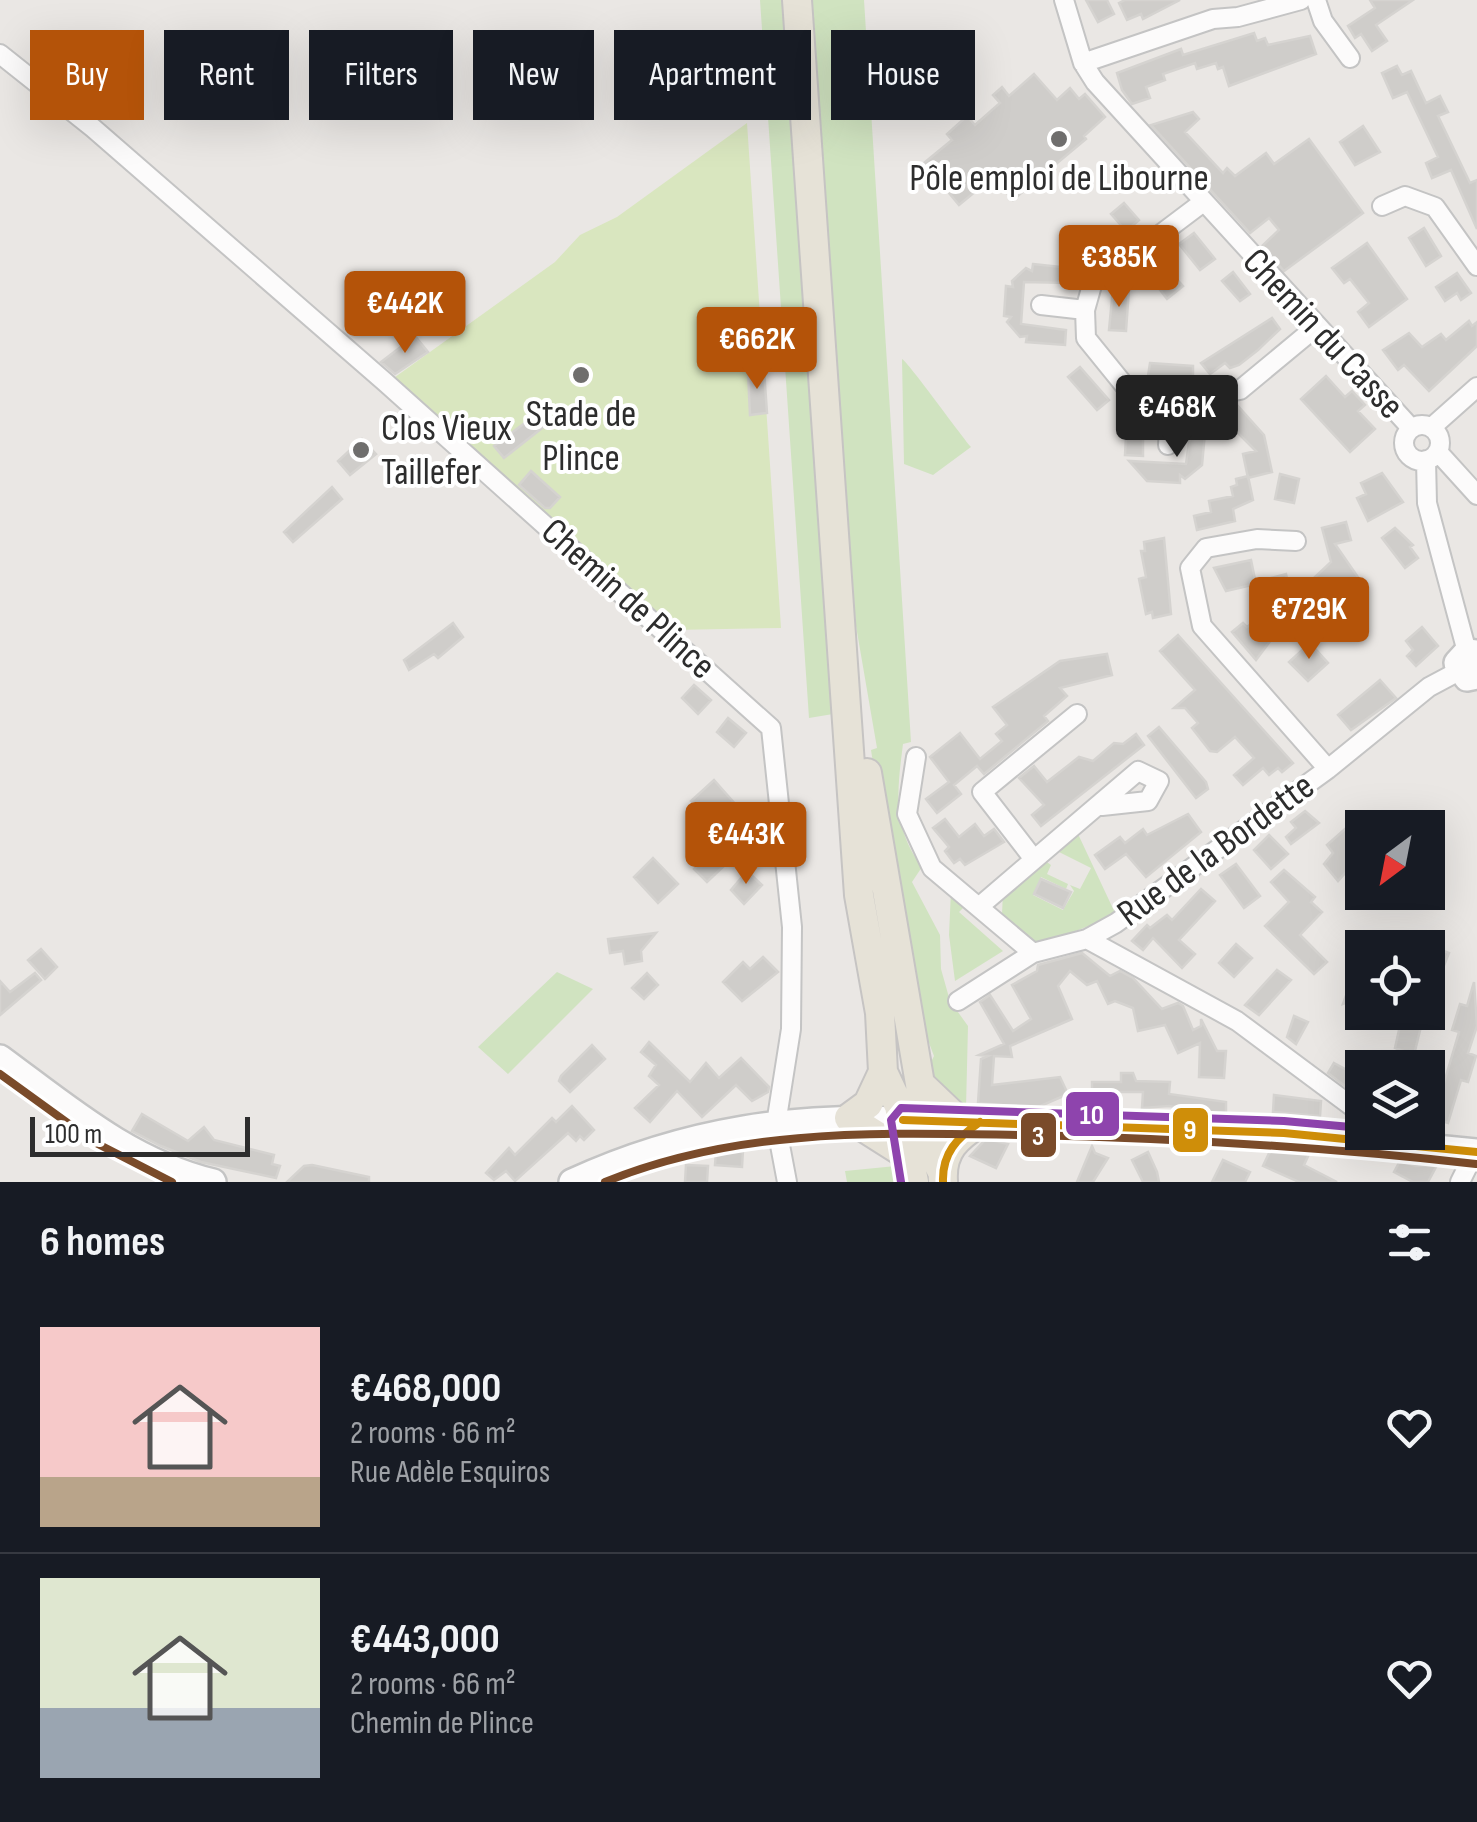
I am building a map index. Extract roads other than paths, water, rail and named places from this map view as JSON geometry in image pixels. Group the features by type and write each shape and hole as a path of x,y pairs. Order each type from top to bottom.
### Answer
{"main road":[{"path":"797,0 859,894 880,1013 883,1072 939,1179"},
{"path":"837,558 878,845 920,1084 912,1121"},
{"path":"880,1013 895,1038 912,1121 912,1169"},
{"path":"6,1062 142,1158 172,1172 213,1182"},
{"path":"849,1118 868,1104 883,1072"},
{"path":"920,1084 970,1122"},
{"path":"849,1118 912,1169"},
{"path":"572,1182 673,1142 776,1124 849,1118 1345,1134"},
{"path":"939,1179 958,1134 970,1122"},
{"path":"1445,1145 1476,1150"}],"street":[{"name":"Chemin du Casse","path":"1064,0 1082,63 1202,203 1411,428"},
{"path":"1082,63 1213,19 1300,0"},
{"path":"1316,0 1324,22 1350,58"},
{"name":"Chemin de Plince","path":"0,54 93,128 370,370 771,728 792,927 791,1028 776,1124 787,1182"},
{"path":"1382,206 1405,196 1435,207 1477,266"},
{"path":"1202,203 1130,258 1094,278 1085,310 1086,338 1129,391 1141,399 1171,402 1240,390 1316,327"},
{"path":"1041,305 1085,310"},
{"path":"1432,456 1414,459 1406,450 1404,438 1411,428 1432,428 1477,388"},
{"path":"1168,445 1171,402"},
{"path":"1432,428 1440,440 1432,456 1427,503 1472,668"},
{"name":"Chemin du Casse","path":"1432,456 1477,495"},
{"path":"1296,541 1257,539 1206,548 1190,568 1202,626 1328,769"},
{"name":"Rue de la Bordette","path":"958,1001 1033,953 1087,939 1328,769 1429,687 1472,668"},
{"path":"1033,858 982,792 1077,714"},
{"path":"916,757 907,814 932,868 962,896 981,905 1033,953"},
{"path":"981,905 1033,858 1102,806"},
{"path":"1087,939 1237,1021 1345,1101"},
{"path":"1460,1182 1476,1150"}],"place":[{"name":"Pôle emploi de Libourne","path":"1059,139"},
{"name":"Stade de Plince","path":"581,375"},
{"name":"Clos Vieux Taillefer","path":"361,450"}]}
